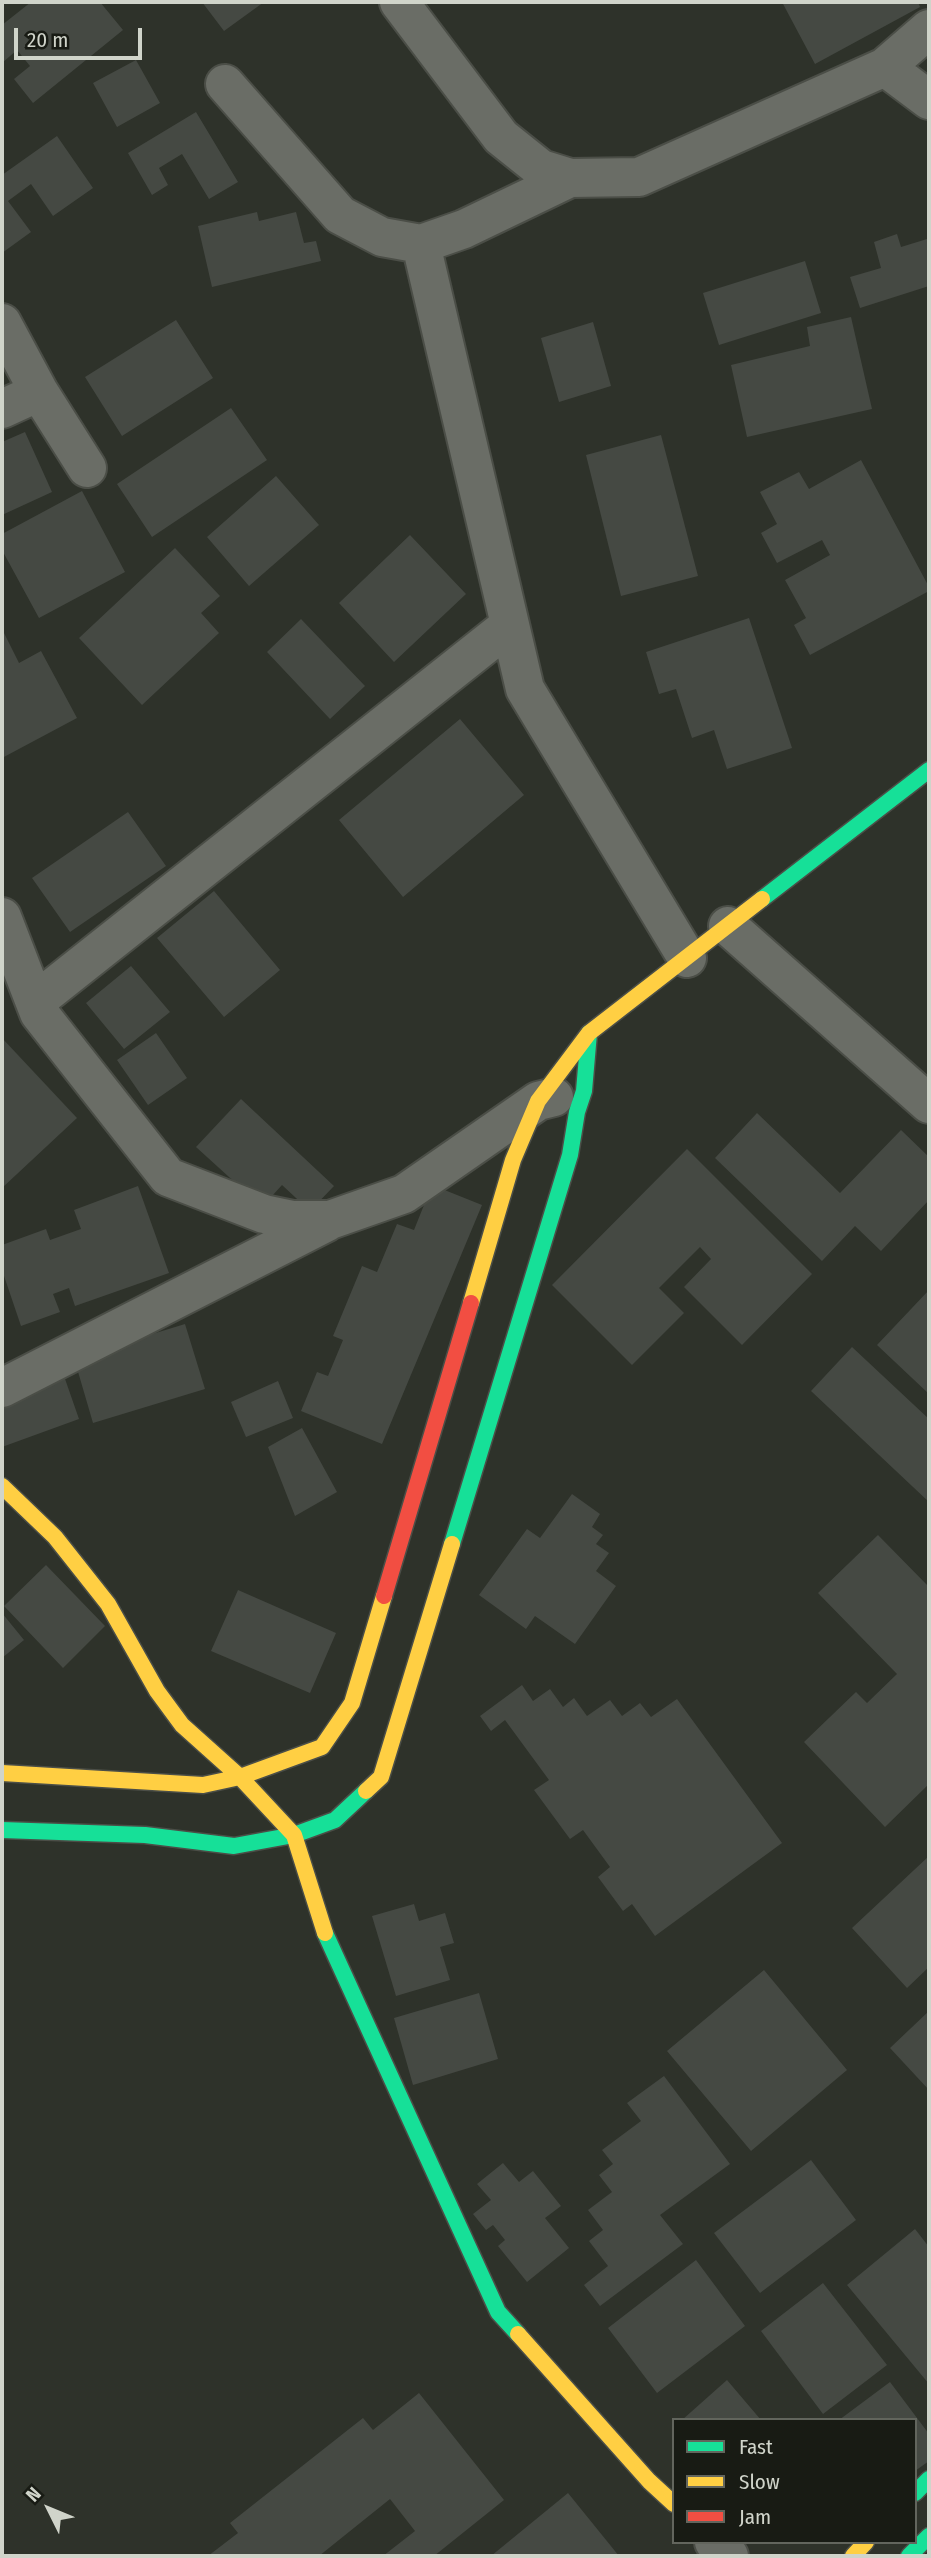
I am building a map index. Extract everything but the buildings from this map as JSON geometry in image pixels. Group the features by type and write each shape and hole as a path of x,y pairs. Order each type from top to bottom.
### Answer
{"street":[{"path":"399,2 501,137 541,169 570,178 639,177 885,67 929,29"},
{"path":"885,67 929,100"},
{"path":"225,84 340,215 382,237 421,244 464,229 570,178"},
{"path":"421,244 525,689 687,958"},
{"path":"2,323 39,392 87,468"},
{"path":"2,409 39,392"},
{"path":"35,1002 510,625"},
{"path":"2,1773 204,1785 240,1777 322,1747 352,1703 513,1160 538,1101 589,1033 929,769"},
{"path":"2,917 39,1013 167,1177 264,1214 293,1220 330,1220"},
{"path":"728,926 929,1104"},
{"path":"2,1830 145,1835 234,1846 294,1835 335,1820 381,1777 570,1155 584,1091 589,1033"},
{"path":"2,1388 330,1220 404,1194 538,1101 584,1091"},
{"path":"2,1486 55,1537 108,1604 157,1691 182,1725 240,1777 294,1835 323,1928 498,2312 649,2481 672,2502"},
{"path":"909,2556 929,2536"},
{"path":"716,2544 729,2556"}],"traffic: fast":[{"path":"762,899 929,770"},
{"path":"452,1544 570,1155 577,1112 584,1091 589,1033"},
{"path":"2,1830 145,1835 234,1846 294,1835 335,1820 366,1791"},
{"path":"325,1933 498,2312 518,2334"},
{"path":"917,2491 929,2479"},
{"path":"909,2556 929,2536"}],"traffic: slow":[{"path":"471,1303 513,1160 538,1101 589,1033 762,899"},
{"path":"2,1486 55,1537 108,1604 157,1691 182,1725 240,1777 294,1835 325,1933"},
{"path":"366,1791 381,1777 452,1544"},
{"path":"2,1773 203,1785 240,1777 322,1747 352,1703 384,1596"},
{"path":"518,2334 649,2481 672,2502"},
{"path":"853,2556 864,2544"}],"traffic: jam":[{"path":"384,1596 471,1303"}]}
